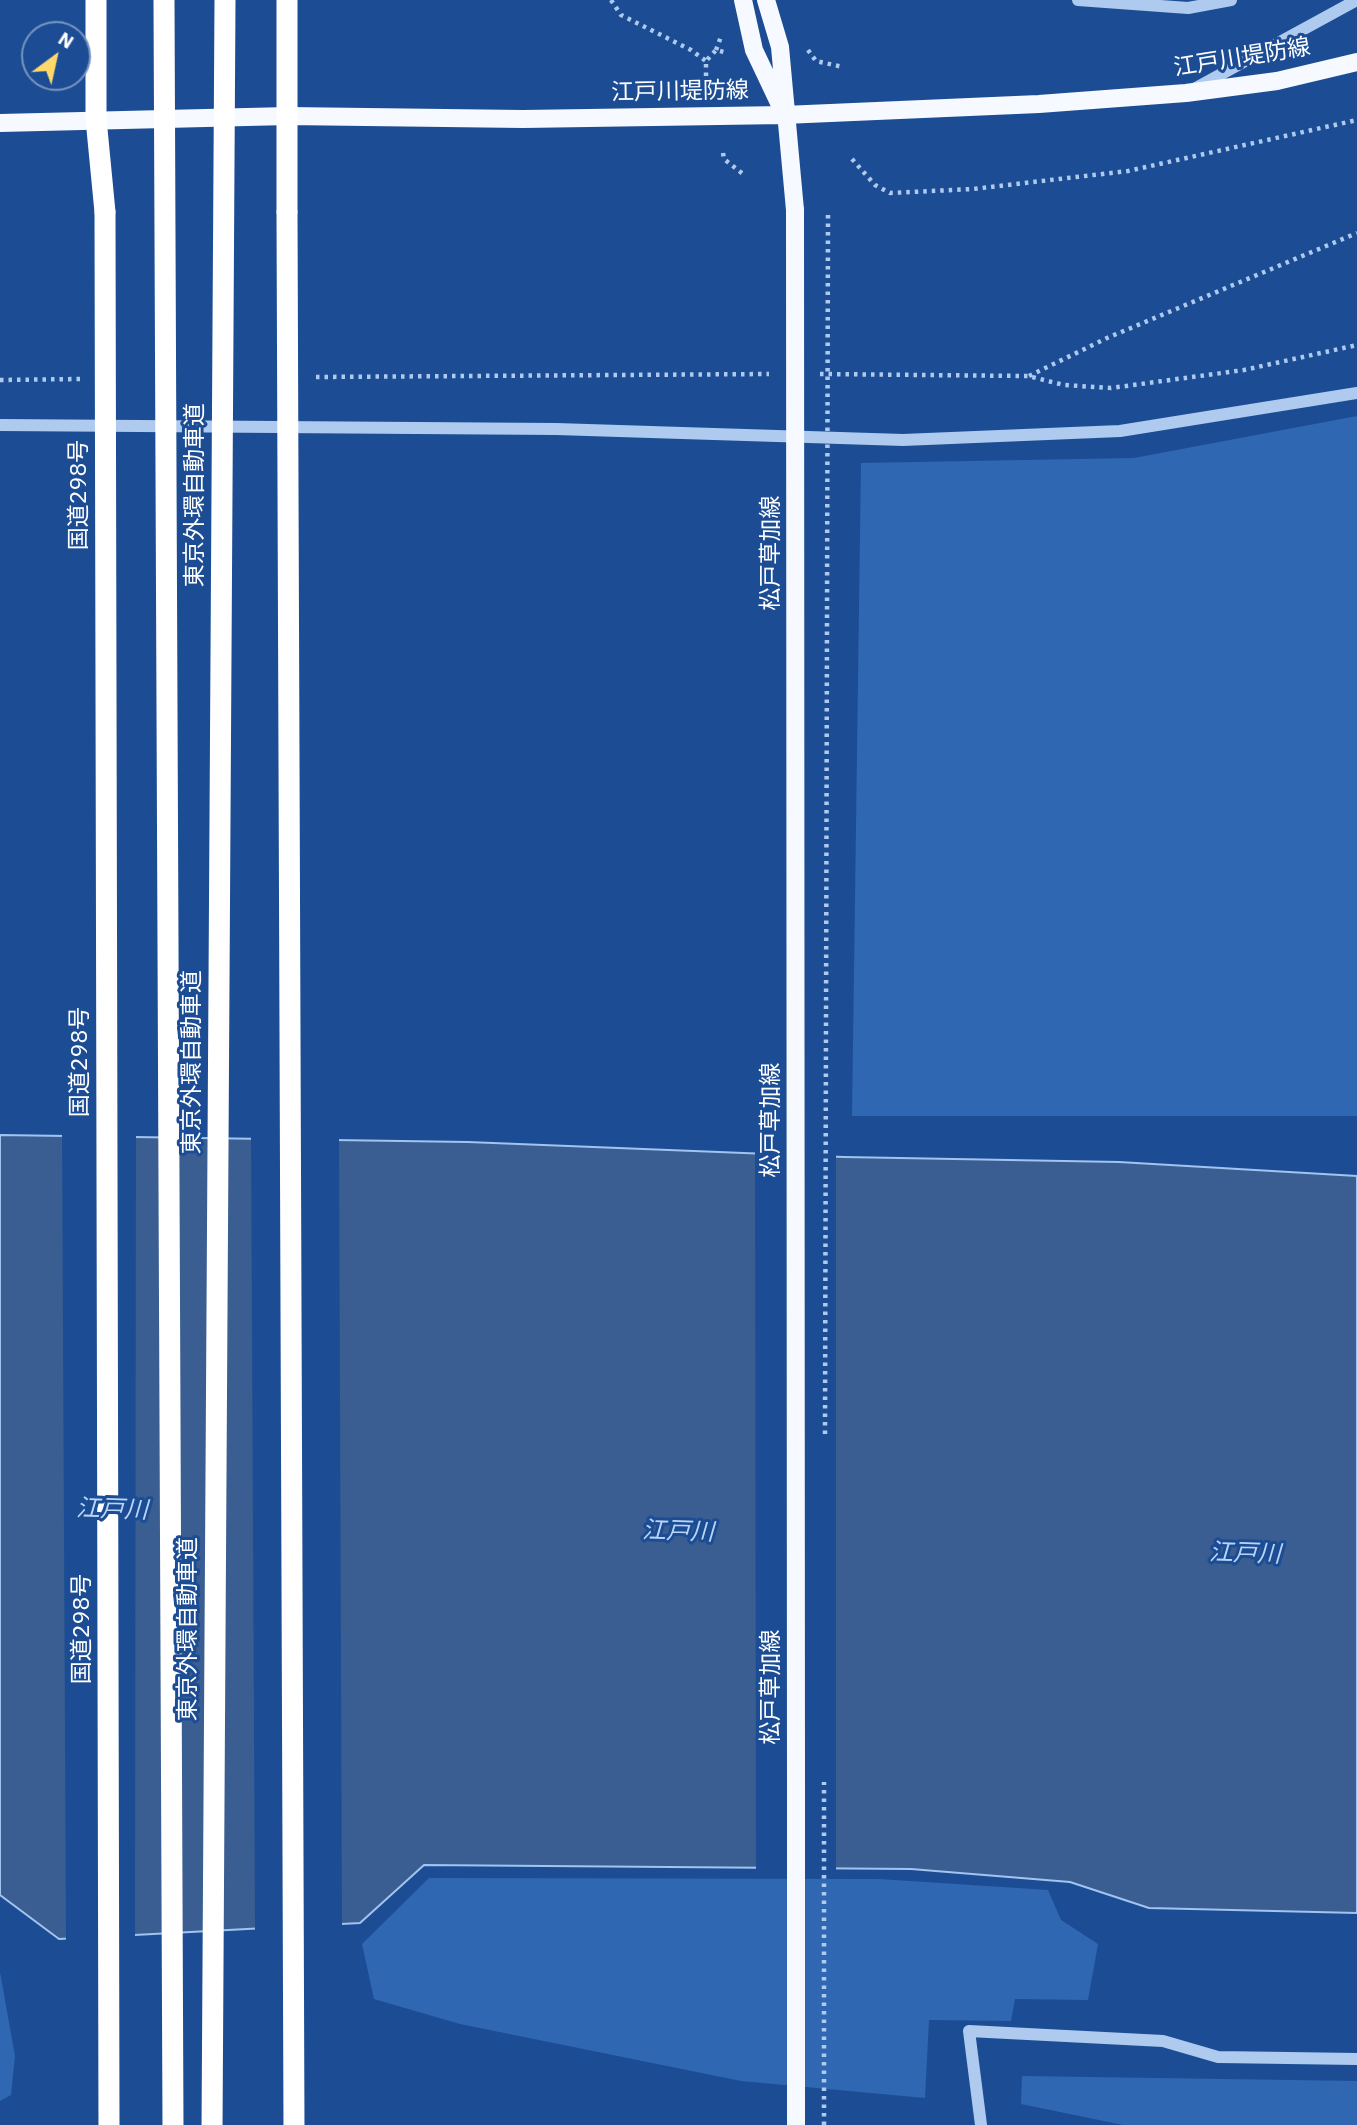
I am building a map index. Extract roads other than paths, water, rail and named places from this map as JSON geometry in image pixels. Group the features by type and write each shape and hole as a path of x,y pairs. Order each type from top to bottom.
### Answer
{"highway":[{"name":"国道298号","path":"96,0 96,120 105,212 109,2125"},
{"name":"東京外環自動車道","path":"164,0 173,2125"},
{"name":"東京外環自動車道","path":"212,2125 225,0"},
{"path":"287,0 294,2125"}],"main road":[{"name":"松戸草加線","path":"743,0 754,50 784,115"},
{"name":"松戸草加線","path":"766,0 780,47 784,115 793,161 795,210 796,2125"},
{"name":"江戸川堤防線","path":"0,123 288,116 523,119 784,115 1040,104 1186,93 1277,81 1357,62"}],"street":[{"path":"1077,0 1188,8 1231,0"},
{"path":"1186,93 1357,0"},
{"path":"0,425 556,429 903,439 1121,431 1357,393"},
{"path":"981,2125 969,2031 1163,2041 1219,2057 1357,2059"}],"water":[{"name":"江戸川","path":"0,1135 468,1142 844,1157 1119,1162 1357,1176 1357,1913 1149,1908 1070,1882 911,1869 424,1865 360,1923 59,1939 0,1895"}]}
